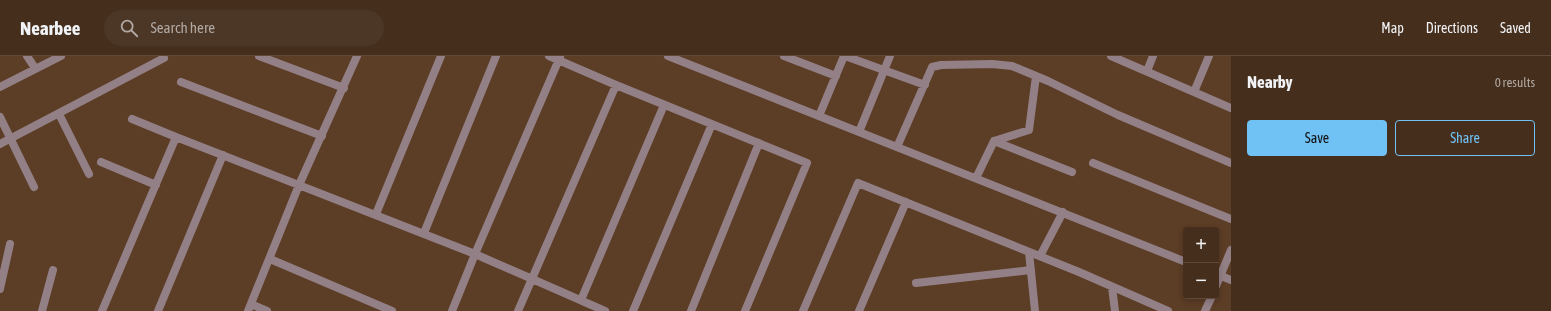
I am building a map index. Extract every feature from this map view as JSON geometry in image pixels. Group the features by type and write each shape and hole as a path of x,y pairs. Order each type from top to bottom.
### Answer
{"street":[{"path":"27,56 35,68"},
{"path":"0,87 61,56"},
{"path":"259,56 344,88"},
{"path":"267,311 250,308 299,185 344,88 357,56"},
{"path":"376,214 441,56"},
{"path":"424,233 496,56"},
{"path":"549,56 559,58 616,85 807,163 745,311"},
{"path":"668,56 1183,261"},
{"path":"784,56 836,76"},
{"path":"819,116 845,56 924,85"},
{"path":"859,132 890,56"},
{"path":"941,65 945,56"},
{"path":"992,64 996,56"},
{"path":"1111,56 1231,108"},
{"path":"1147,71 1153,56"},
{"path":"1194,92 1209,56"},
{"path":"0,144 164,58"},
{"path":"452,311 559,58"},
{"path":"897,147 932,67 941,65 992,64 1012,66 1118,115 1231,163"},
{"path":"976,178 994,141 1030,130 1036,76"},
{"path":"181,82 322,136"},
{"path":"518,311 616,85"},
{"path":"581,300 664,105"},
{"path":"59,114 89,174"},
{"path":"0,117 12,138 34,187"},
{"path":"132,119 424,233 605,311"},
{"path":"633,311 712,124"},
{"path":"102,311 176,137"},
{"path":"994,141 1072,172"},
{"path":"691,311 760,143"},
{"path":"158,311 224,154"},
{"path":"101,162 156,186"},
{"path":"1093,163 1231,219"},
{"path":"803,311 858,183 1040,256 1168,311"},
{"path":"859,311 906,202"},
{"path":"1040,256 1062,212"},
{"path":"0,289 10,244"},
{"path":"1219,273 1231,250"},
{"path":"1029,252 1035,311"},
{"path":"270,259 392,311"},
{"path":"42,311 53,270"},
{"path":"916,283 1031,270"},
{"path":"1219,275 1231,280"},
{"path":"1112,287 1115,311"},
{"path":"1206,311 1211,299"}]}
